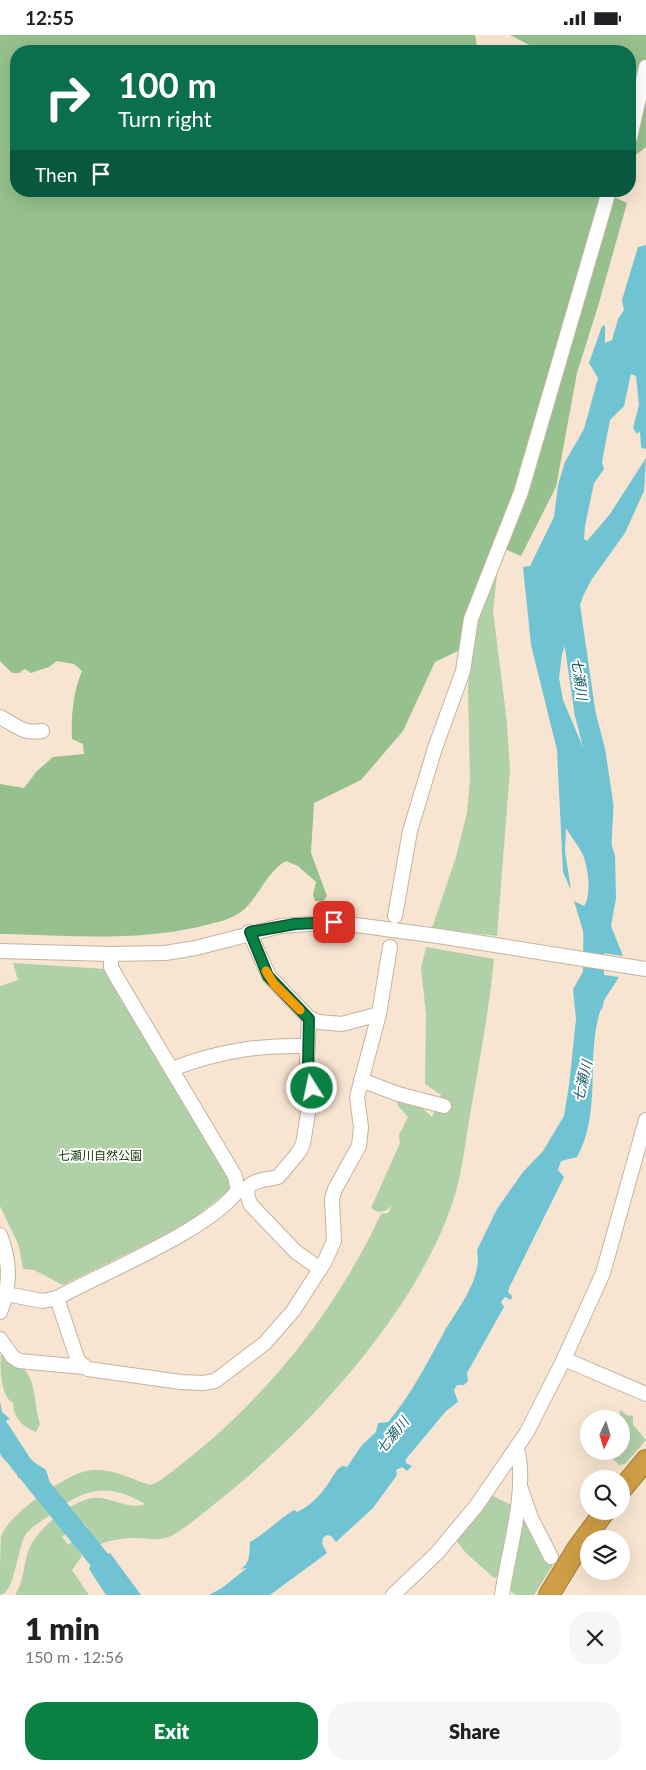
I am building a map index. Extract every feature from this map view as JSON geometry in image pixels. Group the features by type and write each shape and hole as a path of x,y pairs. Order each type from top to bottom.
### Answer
{"highway":[{"path":"630,1479 646,1460"},
{"path":"549,1595 577,1549 598,1520"}],"street":[{"path":"636,111 646,67"},
{"path":"394,916 410,831 435,748 463,671 471,619 526,476 607,197"},
{"path":"0,717 14,727 34,733 42,731"},
{"path":"0,951 111,955 182,950 250,932 295,924 334,922 478,942 646,969"},
{"path":"250,932 268,976 309,1019 318,1022 342,1024 379,1014"},
{"path":"0,1339 12,1356 19,1361 84,1367 182,1382 203,1383 215,1381 272,1337 293,1311 320,1269 334,1241 332,1205 334,1194 359,1146 361,1127 357,1100 379,1014 390,947"},
{"path":"111,955 111,967 116,978 248,1199 296,1251 320,1269"},
{"path":"6,1294 43,1301 57,1298 188,1229 243,1188 262,1178 278,1177 302,1148 312,1088 308,1065 309,1019"},
{"path":"172,1069 208,1058 261,1046 308,1046"},
{"path":"362,1080 398,1094 444,1106"},
{"path":"393,1595 448,1540 477,1505 517,1449 564,1359 603,1273 644,1136 646,1120"},
{"path":"0,1235 8,1263 6,1294 0,1312"},
{"path":"57,1298 78,1361 84,1367"},
{"path":"564,1359 646,1394"},
{"path":"517,1449 520,1484 531,1518 551,1557"},
{"path":"502,1595 520,1484"}],"green space":[{"path":"0,35 475,35 477,45 10,45 10,197 614,197 627,203 577,373 556,487 521,556 500,547 468,646 435,662 403,731 361,780 314,803 311,853 327,896 323,901 315,901 313,895 316,882 298,866 286,861 273,872 253,900 241,912 231,918 215,923 148,935 0,934 0,784 24,788 37,771 53,757 84,754 83,744 72,739 72,713 82,671 74,664 57,661 49,667 31,673 25,669 19,673 12,673 0,661"},
{"path":"510,35 646,35 646,147 636,153 636,45 529,45"},
{"path":"500,547 493,611 507,723 510,770 497,936 432,928 456,857 467,813 470,780 468,690 471,641"},
{"path":"426,947 494,959 483,1037 456,1191 437,1241 415,1282 389,1322 360,1361 295,1433 261,1465 180,1531 163,1538 125,1538 98,1545 86,1531 88,1528 83,1522 62,1537 68,1545 72,1542 82,1556 72,1570 89,1595 15,1595 32,1544 46,1526 65,1510 84,1500 93,1498 106,1499 132,1506 145,1504 118,1492 95,1491 84,1494 62,1506 34,1526 23,1540 9,1587 5,1593 0,1595 1,1537 14,1518 26,1507 68,1478 91,1470 113,1472 150,1485 158,1482 193,1455 258,1395 314,1328 339,1291 381,1214 388,1213 392,1206 380,1212 371,1208 400,1143 399,1135 408,1117 398,1106 397,1101 420,1106 432,1117 441,1095 425,1084 426,1014 421,968"},
{"name":"七瀬川自然公園","path":"13,963 106,969 232,1180 231,1189 185,1225 63,1285 34,1270 23,1269 19,1246 0,1206 0,986 18,980"},
{"path":"1,1353 15,1360 28,1374 34,1389 40,1424 36,1432 17,1418 13,1403 3,1388"},
{"path":"630,1416 633,1416 633,1425 646,1440 630,1458"},
{"path":"614,1460 628,1460 625,1464 619,1465"},
{"path":"491,1495 524,1511 553,1565 534,1595 515,1595 498,1577 494,1578 466,1553 455,1539"}],"water":[{"path":"646,245 646,449 641,448 640,431 637,434 633,428 639,405 636,376 631,374 624,406 610,420 602,462 604,469 594,483 584,539 587,541 610,514 646,458 644,491 625,533 592,579 584,594 562,654 559,678 563,700 585,752 615,856 616,898 611,926 623,956 589,951 574,901 584,906 586,901 589,888 586,866 583,855 566,828 565,851 571,890 563,872 557,750 531,645 523,567 530,566 554,517 558,485 565,462 584,429 598,378 589,363 602,326 605,325 605,343 612,340 618,319 624,310 622,300 638,247"},
{"path":"583,972 619,977 606,996 597,1022 594,1041 592,1100 585,1138 577,1157 561,1161 558,1170 564,1177 509,1288 508,1292 512,1296 511,1300 505,1297 501,1302 504,1307 467,1373 468,1381 464,1385 457,1385 454,1390 458,1402 446,1411 406,1459 406,1463 412,1466 407,1471 402,1467 396,1470 397,1475 373,1508 336,1542 331,1536 327,1535 323,1538 322,1544 327,1553 270,1595 209,1595 222,1588 247,1568 241,1569 248,1560 250,1542 294,1510 297,1512 308,1506 322,1492 338,1469 343,1466 347,1467 362,1445 376,1432 378,1423 388,1422 418,1380 467,1294 476,1272 477,1250 497,1209 523,1172 543,1151 564,1116 576,1019 573,989"},
{"path":"0,1402 2,1412 10,1419 6,1421 12,1440 20,1443 31,1460 46,1470 50,1483 35,1494 31,1483 17,1477 19,1474 0,1453"},
{"path":"85,1531 105,1555 110,1553 141,1595 106,1595 89,1569 91,1565 73,1541"}],"waterway":[{"name":"七瀬川","path":"568,595 585,713 595,752 603,806 601,844"},
{"name":"七瀬川","path":"593,1003 594,924"},
{"name":"七瀬川","path":"0,1431 20,1462 128,1595"}],"slow traffic":[{"path":"266,971 274,984 300,1010"}],"route":[{"path":"312,1088 308,1069 309,1019 268,976 251,939 250,932 295,924 334,922"}]}
